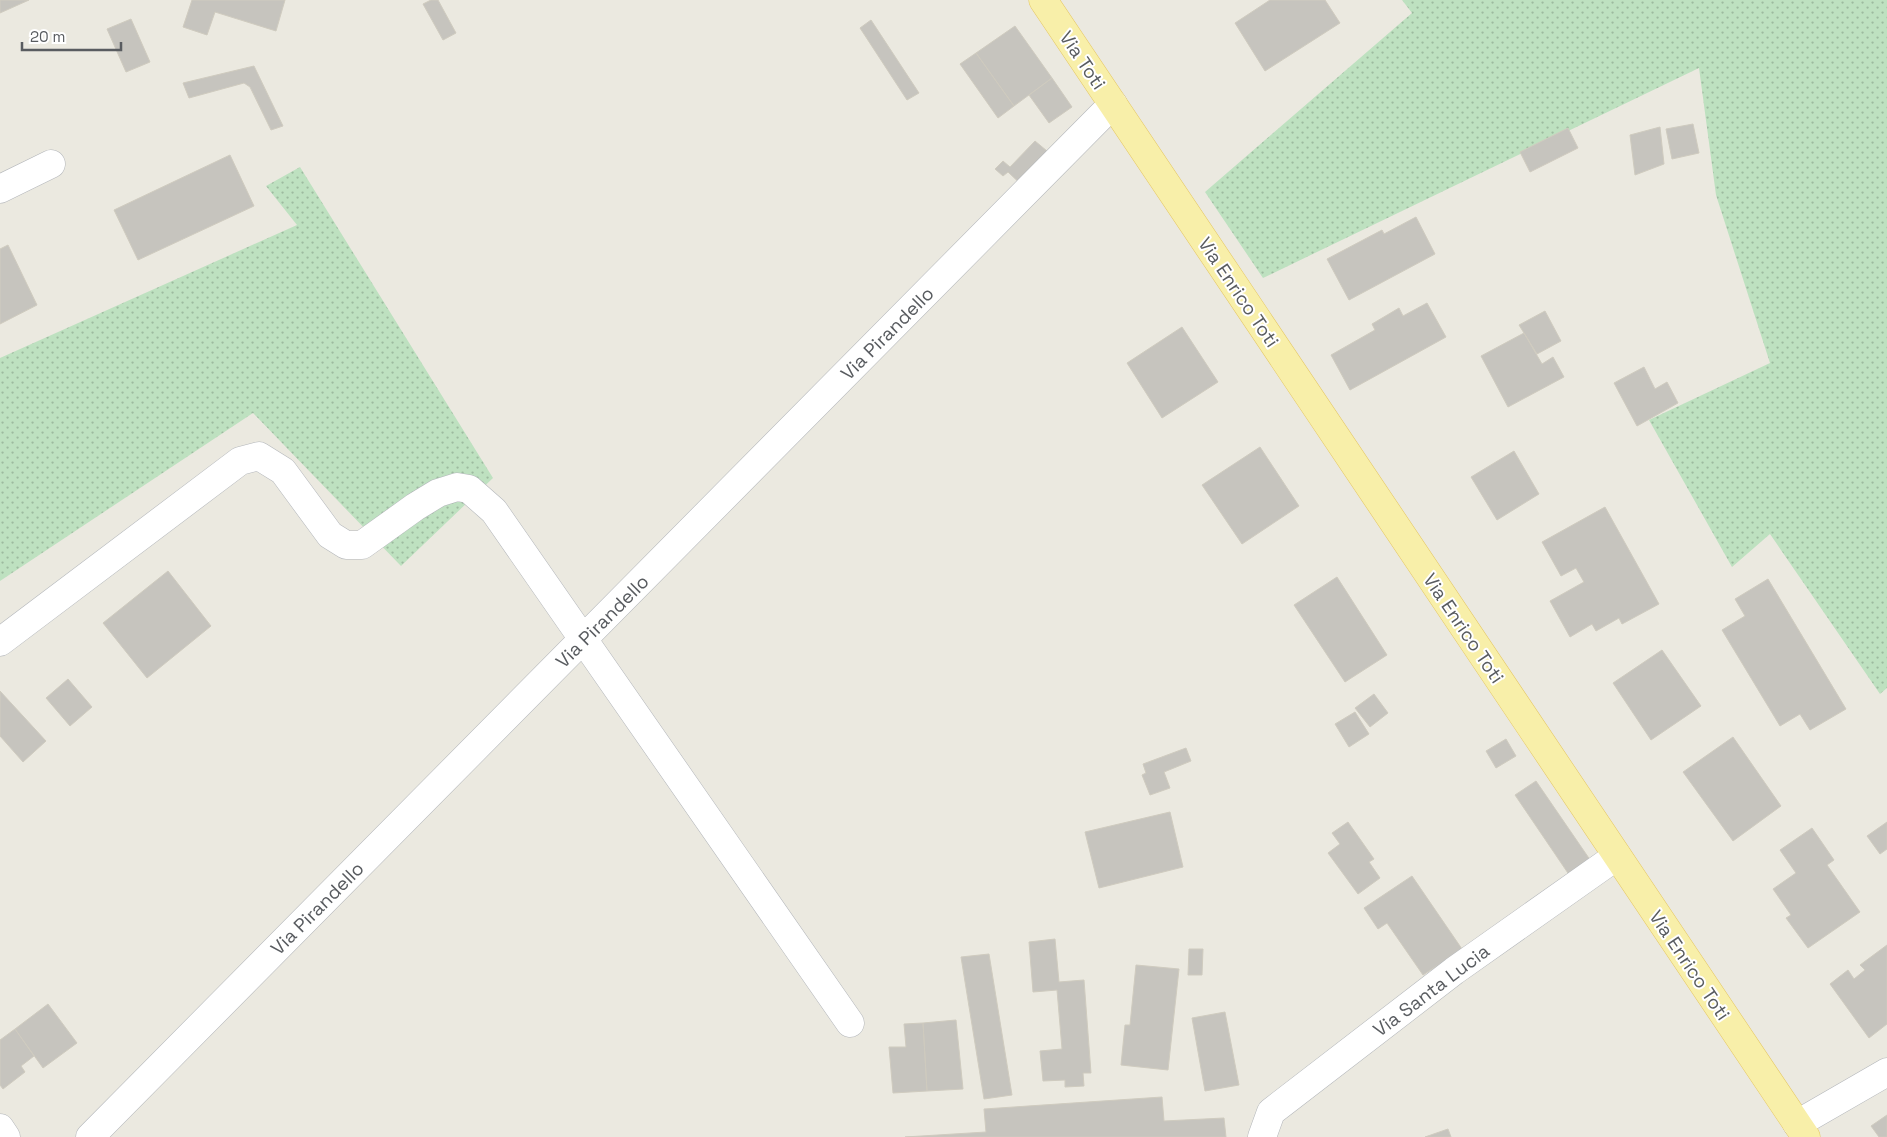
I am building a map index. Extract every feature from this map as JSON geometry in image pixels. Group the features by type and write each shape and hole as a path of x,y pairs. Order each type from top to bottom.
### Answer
{"main road":[{"name":"Via Toti","path":"1043,0 1118,112"},
{"name":"Via Enrico Toti","path":"1118,112 1802,1131"}],"street":[{"name":"Via Pirandello","path":"90,1137 584,639 1118,112"},
{"path":"0,189 51,164"},
{"path":"0,642 240,461 259,456 283,471 330,535 346,544 362,545 415,506 438,493 457,487 469,489 494,511 850,1023"},
{"name":"Via Santa Lucia","path":"1262,1137 1271,1112 1454,971 1617,856"},
{"path":"1802,1131 1887,1072"},
{"path":"0,1128 6,1137"}],"green space":[{"path":"1402,0 1887,0 1887,688 1880,694 1770,534 1732,567 1649,420 1770,363 1716,195 1699,68 1263,278 1205,192 1412,13"},
{"path":"300,167 493,478 401,566 253,413 0,581 0,358 297,225 266,186"}],"building":[{"path":"0,0 29,0 0,13"},
{"path":"192,0 285,0 276,31 215,12 207,35 183,27"},
{"path":"431,0 438,0 456,33 443,40 423,4"},
{"path":"1270,0 1325,0 1340,23 1265,71 1235,23"},
{"path":"131,19 150,62 126,72 107,29"},
{"path":"871,20 919,93 907,100 860,28"},
{"path":"1015,26 1052,78 1014,106 976,53"},
{"path":"976,53 1014,106 998,118 960,64"},
{"path":"254,66 283,126 271,130 250,87 244,83 189,98 183,83"},
{"path":"1052,78 1072,107 1049,123 1029,95"},
{"path":"1693,124 1699,153 1672,159 1666,129"},
{"path":"1660,127 1664,164 1635,175 1630,135"},
{"path":"1568,128 1578,148 1530,172 1520,152"},
{"path":"1035,141 1053,156 1026,189 1008,172 1003,176 995,169 1003,161 1010,167"},
{"path":"230,155 254,206 138,260 114,210"},
{"path":"1416,217 1435,254 1349,300 1327,259 1382,230 1384,234"},
{"path":"8,245 37,305 0,324 0,249"},
{"path":"1427,303 1446,337 1350,390 1331,355 1375,330 1372,324 1399,308 1403,316"},
{"path":"1545,311 1561,341 1537,354 1519,325"},
{"path":"1182,327 1218,382 1162,418 1127,363"},
{"path":"1524,333 1542,364 1553,357 1564,377 1508,407 1481,356"},
{"path":"1644,367 1655,389 1667,382 1678,403 1637,426 1614,383"},
{"path":"1260,447 1299,506 1242,544 1202,485"},
{"path":"1514,451 1539,494 1497,520 1471,477"},
{"path":"1605,507 1659,604 1622,624 1619,618 1596,631 1592,624 1570,637 1550,601 1584,582 1576,568 1561,576 1542,542"},
{"path":"168,571 211,626 147,678 103,623"},
{"path":"1337,577 1387,655 1345,682 1294,605"},
{"path":"1768,579 1846,709 1810,730 1800,714 1780,726 1722,630 1745,616 1735,599"},
{"path":"1662,650 1701,706 1651,740 1613,683"},
{"path":"68,679 92,707 70,726 46,698"},
{"path":"0,691 46,741 23,762 0,736"},
{"path":"1374,694 1388,713 1370,727 1355,708"},
{"path":"1355,712 1369,734 1349,747 1335,724"},
{"path":"1733,737 1781,806 1733,841 1683,772"},
{"path":"1506,739 1516,756 1496,768 1486,751"},
{"path":"1186,748 1191,761 1164,772 1170,788 1150,795 1142,775 1146,773 1143,764"},
{"path":"1536,781 1595,867 1574,882 1515,795"},
{"path":"1170,812 1183,867 1099,888 1085,832"},
{"path":"1348,822 1374,859 1369,862 1380,878 1358,894 1328,853 1340,844 1332,833"},
{"path":"1887,822 1887,849 1880,854 1867,836"},
{"path":"1812,828 1834,860 1827,865 1860,912 1808,948 1786,918 1791,915 1773,889 1796,873 1780,850"},
{"path":"1412,876 1462,949 1423,975 1387,923 1378,929 1364,908"},
{"path":"1055,939 1059,982 1084,980 1091,1073 1083,1073 1084,1086 1065,1087 1065,1080 1043,1081 1040,1051 1062,1049 1057,990 1033,992 1029,942"},
{"path":"1887,945 1887,1024 1869,1038 1830,984 1848,970 1854,979 1865,970 1860,965"},
{"path":"1189,949 1203,949 1202,975 1188,975"},
{"path":"989,954 1012,1095 984,1099 961,957"},
{"path":"1136,965 1179,969 1168,1070 1121,1065 1125,1025 1130,1025"},
{"path":"48,1004 77,1043 43,1068 15,1029"},
{"path":"1225,1012 1239,1085 1205,1091 1192,1018"},
{"path":"956,1020 963,1089 927,1091 923,1023"},
{"path":"923,1023 927,1091 893,1093 889,1047 906,1047 904,1024"},
{"path":"15,1029 34,1056 21,1066 25,1072 3,1089 0,1085 0,1040"},
{"path":"1162,1097 1164,1121 1224,1118 1226,1137 905,1137 986,1132 984,1109"},
{"path":"1887,1115 1887,1137 1879,1137 1871,1126"},
{"path":"1448,1129 1451,1137 1425,1137"}]}
